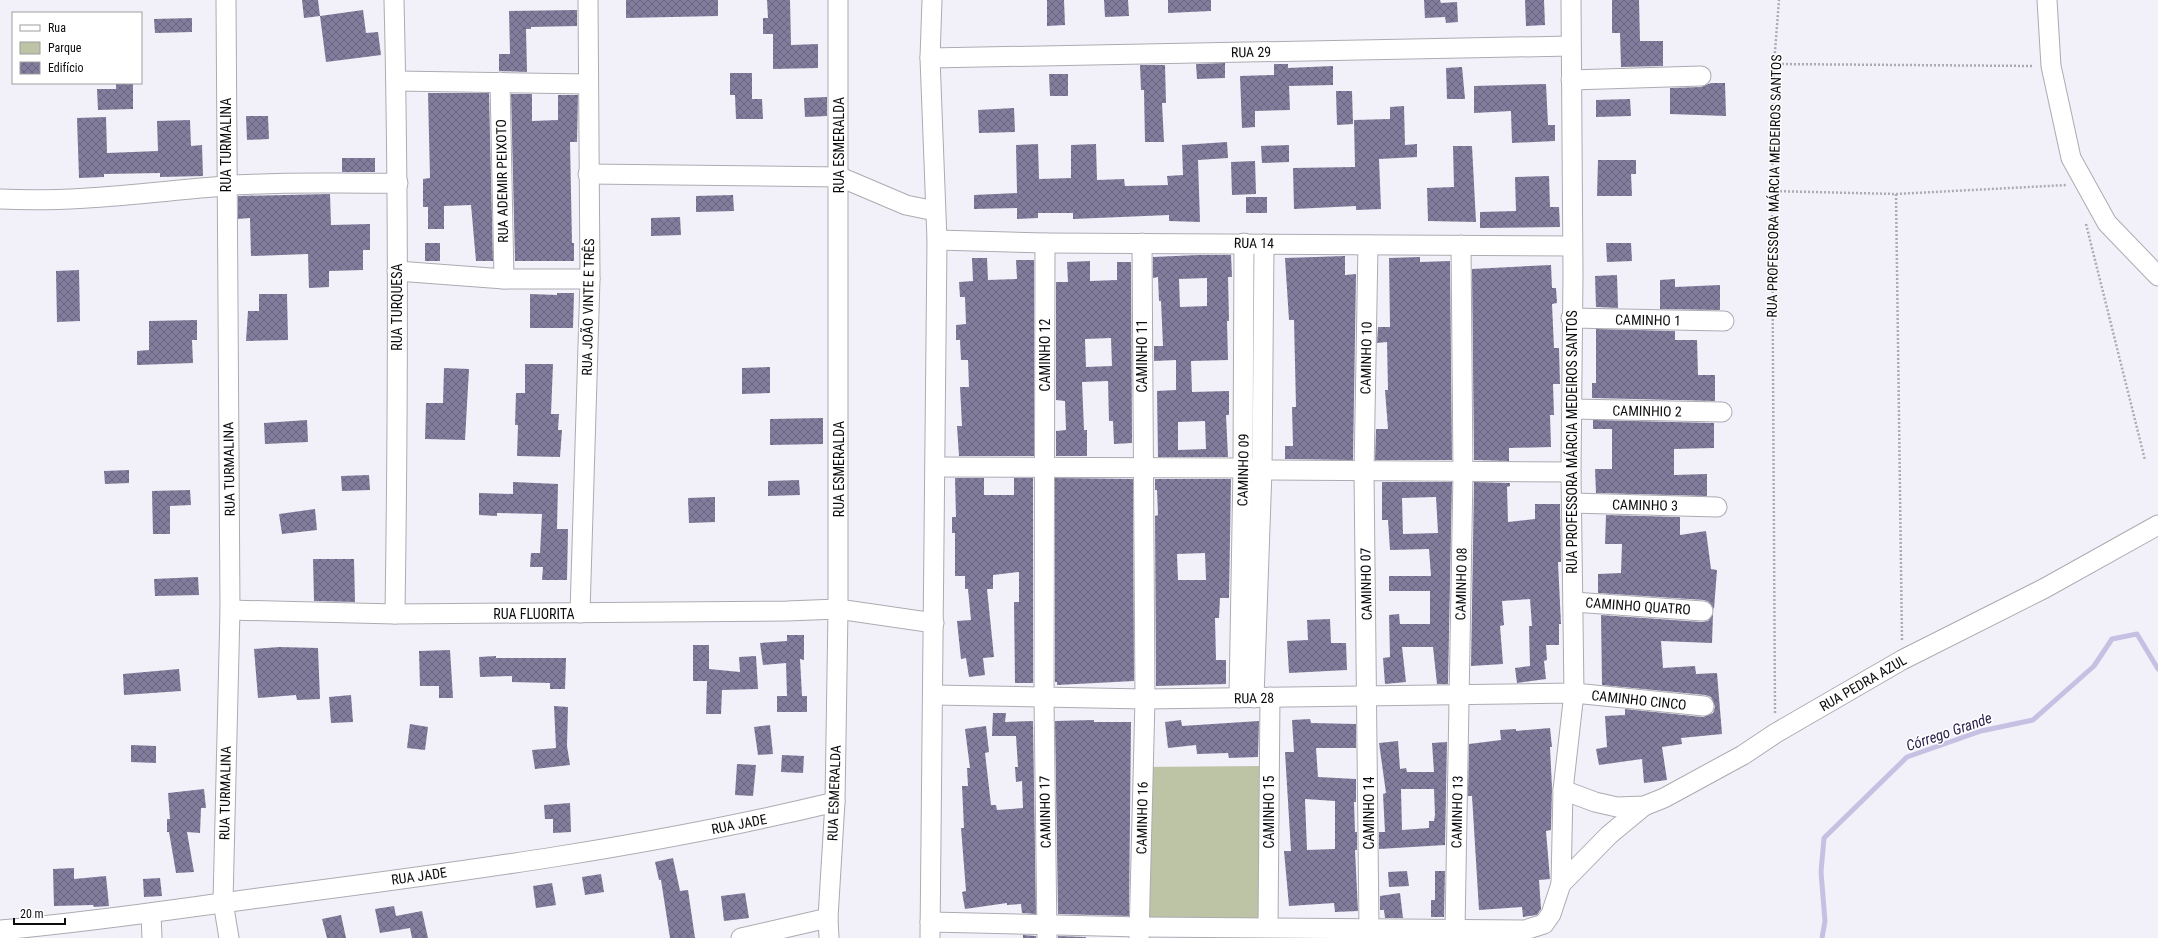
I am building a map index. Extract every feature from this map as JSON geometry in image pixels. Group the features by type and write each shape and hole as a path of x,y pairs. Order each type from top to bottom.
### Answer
{"street":[{"name":"RUA TURMALINA","path":"226,0 226,186 230,610 223,902 230,938"},
{"name":"RUA TURQUESA","path":"394,0 398,183 398,433 395,614"},
{"name":"RUA JOÃO VINTE E TRÊS","path":"580,613 590,279 588,174 588,0"},
{"name":"RUA ESMERALDA","path":"829,938 828,918 835,802 838,609 840,177 838,0"},
{"path":"932,0 930,58 937,240 934,695 930,930 1235,933 1268,927 1525,930 1544,924 1551,914 1561,884 1609,835 1644,806"},
{"name":"RUA PROFESSORA MÁRCIA MEDEIROS SANTOS","path":"1561,884 1563,790 1574,693 1571,472 1571,0"},
{"path":"2046,0 2051,66 2070,158 2107,223 2158,276"},
{"name":"RUA 29","path":"930,58 1571,46"},
{"path":"1571,80 1700,76"},
{"path":"396,81 588,84"},
{"name":"RUA ADEMIR PEIXOTO","path":"500,82 504,279"},
{"path":"588,174 840,177 906,205 935,211"},
{"path":"0,199 40,201 77,200 226,186 398,183"},
{"name":"RUA 14","path":"937,240 1045,243 1572,246"},
{"name":"CAMINHO 12","path":"1044,699 1045,243"},
{"name":"CAMINHO 11","path":"1142,243 1142,468 1145,699"},
{"name":"CAMINHO 09","path":"1244,243 1243,468 1254,698"},
{"name":"CAMINHO 09","path":"1254,698 1262,470 1264,244"},
{"name":"CAMINHO 10","path":"1364,472 1368,245"},
{"path":"1461,245 1463,473"},
{"path":"397,271 504,279 590,279"},
{"name":"CAMINHO 1","path":"1571,318 1724,321"},
{"name":"CAMINHIO 2","path":"1572,409 1722,412"},
{"path":"935,466 1243,468 1262,470 1463,473 1571,472"},
{"name":"CAMINHO 07","path":"1364,472 1368,697"},
{"name":"CAMINHO 08","path":"1460,695 1463,473"},
{"name":"CAMINHO 3","path":"1572,503 1717,507"},
{"name":"RUA PEDRA AZUL","path":"1563,790 1595,802 1617,806 1644,806 1664,798 1744,755 1776,733 1902,660 2046,588 2158,525"},
{"name":"CAMINHO QUATRO","path":"1573,602 1703,611"},
{"name":"RUA FLUORITA","path":"230,610 395,614 838,609 934,623"},
{"name":"RUA 28","path":"934,695 1044,699 1145,699 1574,693"},
{"name":"CAMINHO CINCO","path":"1574,693 1704,706"},
{"name":"CAMINHO 13","path":"1455,930 1460,695"},
{"name":"CAMINHO 14","path":"1368,697 1369,928"},
{"name":"CAMINHO 15","path":"1254,698 1268,927"},
{"name":"CAMINHO 17","path":"1044,699 1047,931"},
{"name":"CAMINHO 16","path":"1139,932 1145,699"},
{"name":"RUA JADE","path":"0,930 151,914 223,902 482,868 651,841 763,820 835,802"},
{"path":"151,914 152,938"},
{"path":"741,938 828,918"}],"path":[{"name":"RUA PROFESSORA MÁRCIA MEDEIROS SANTOS","path":"1776,733 1772,191 1774,64 1778,0"},
{"path":"1774,64 2051,66"},
{"path":"1772,191 1896,194 2083,183"},
{"path":"1896,194 1902,660"},
{"path":"2085,223 2145,460"}],"green space":[{"path":"1263,766 1263,920 1141,921 1141,767"}],"building":[{"path":"302,0 318,0 320,16 304,18"},
{"path":"626,0 718,0 718,16 626,18"},
{"path":"767,0 790,0 791,45 818,44 818,68 773,69 773,34 763,34 763,18 768,18"},
{"path":"1047,0 1064,0 1065,25 1047,26"},
{"path":"1104,0 1128,0 1129,16 1105,17"},
{"path":"1168,0 1211,0 1211,11 1168,13"},
{"path":"1424,0 1440,0 1441,3 1457,2 1458,22 1446,23 1445,17 1425,18"},
{"path":"1525,0 1544,0 1545,25 1526,26"},
{"path":"1612,0 1639,0 1640,41 1663,41 1663,66 1621,67 1620,33 1612,33"},
{"path":"363,10 366,33 378,32 381,55 326,62 320,16"},
{"path":"577,10 577,26 531,27 531,29 526,29 527,72 499,71 499,54 510,54 509,11"},
{"path":"192,18 192,32 155,33 154,19"},
{"path":"1225,63 1225,78 1197,79 1196,64"},
{"path":"1274,64 1288,64 1288,68 1333,66 1333,85 1289,86 1290,110 1255,111 1255,127 1242,128 1240,76 1274,75"},
{"path":"1140,65 1165,65 1166,103 1162,103 1164,142 1145,142 1144,90 1141,90"},
{"path":"1462,67 1465,99 1447,99 1446,68"},
{"path":"730,73 752,73 752,99 762,99 763,119 736,119 735,95 730,95"},
{"path":"1049,74 1068,74 1068,96 1050,96"},
{"path":"1711,83 1725,83 1726,116 1670,114 1670,88 1701,87"},
{"path":"116,84 133,84 133,109 98,110 97,89 116,89"},
{"path":"1546,84 1548,125 1555,125 1555,141 1512,143 1511,111 1474,113 1474,86"},
{"path":"1336,91 1352,91 1353,124 1337,125"},
{"path":"428,93 489,93 493,261 476,261 471,205 444,206 444,229 428,229 428,207 423,207 423,179 430,178"},
{"path":"511,94 532,94 532,121 558,120 558,95 578,95 577,142 570,142 572,243 574,243 574,261 515,261"},
{"path":"827,97 827,116 805,117 804,98"},
{"path":"1630,99 1631,116 1596,117 1596,100"},
{"path":"1404,106 1405,145 1417,144 1417,157 1379,159 1381,209 1356,210 1356,206 1294,209 1293,168 1355,167 1354,120 1390,119 1390,107"},
{"path":"1014,108 1015,132 979,133 978,110"},
{"path":"246,116 268,116 269,139 247,140"},
{"path":"106,117 107,153 158,151 157,121 190,120 191,146 202,145 203,176 160,177 160,173 104,174 104,177 79,178 77,118"},
{"path":"1227,142 1228,158 1198,160 1200,222 1169,221 1169,215 1073,219 1073,213 1038,213 1038,218 1017,219 1017,208 974,209 974,195 1017,193 1016,145 1038,144 1039,179 1071,178 1071,145 1096,144 1097,180 1124,179 1125,186 1168,185 1167,176 1183,175 1182,145"},
{"path":"1289,145 1289,162 1262,163 1261,146"},
{"path":"1453,146 1472,146 1476,222 1428,221 1427,188 1454,187"},
{"path":"342,158 375,158 375,172 342,172"},
{"path":"1598,160 1636,160 1636,174 1631,174 1632,196 1597,196"},
{"path":"1255,161 1256,194 1232,195 1231,162"},
{"path":"1549,176 1550,207 1559,207 1560,227 1480,228 1480,212 1516,211 1515,177"},
{"path":"330,194 331,225 370,224 370,250 363,250 363,270 329,271 329,287 309,288 308,254 251,256 250,218 238,219 238,196"},
{"path":"733,195 734,211 696,212 696,196"},
{"path":"1246,197 1267,197 1267,213 1246,213"},
{"path":"680,217 681,235 651,236 651,218"},
{"path":"425,243 440,243 440,261 425,261"},
{"path":"1606,243 1631,243 1632,261 1607,262"},
{"path":"1231,255 1232,277 1228,277 1228,360 1191,361 1192,392 1229,391 1229,415 1226,415 1228,457 1158,457 1157,391 1176,390 1176,360 1154,361 1154,346 1163,346 1161,301 1159,301 1158,277 1153,278 1153,257","holes":["1207,278 1207,306 1180,307 1179,279","1205,421 1206,449 1178,450 1178,422"]},
{"path":"1345,256 1345,275 1356,274 1353,460 1285,459 1285,446 1293,446 1292,407 1296,407 1294,320 1289,320 1285,258"},
{"path":"1420,257 1420,262 1450,261 1452,460 1375,460 1376,429 1388,429 1385,390 1388,390 1387,342 1377,343 1378,327 1390,327 1389,258"},
{"path":"972,258 987,258 988,280 1017,279 1016,260 1034,260 1034,456 959,456 957,426 962,426 960,387 969,387 968,360 961,360 960,340 956,340 956,325 966,324 965,297 960,297 959,282 973,281"},
{"path":"1090,261 1090,281 1117,280 1117,262 1131,262 1132,443 1114,444 1113,421 1109,421 1108,381 1082,382 1084,430 1087,430 1087,456 1056,456 1056,431 1066,430 1065,401 1056,400 1056,282 1068,282 1067,262","holes":["1111,338 1112,366 1086,367 1085,339"]},
{"path":"1551,265 1552,288 1556,288 1557,303 1552,304 1554,348 1559,348 1560,384 1553,384 1554,415 1550,415 1551,447 1509,448 1509,461 1474,460 1472,269"},
{"path":"79,270 80,321 57,322 56,271"},
{"path":"1617,275 1618,308 1596,307 1595,276"},
{"path":"1675,279 1675,287 1720,285 1720,310 1660,309 1660,280"},
{"path":"557,293 574,293 573,328 530,328 530,294 557,295"},
{"path":"259,294 287,294 288,340 246,341 248,311 259,311"},
{"path":"197,320 197,340 192,340 193,363 137,365 137,351 149,350 149,321"},
{"path":"1596,329 1675,331 1675,340 1697,340 1698,375 1715,375 1715,401 1592,398 1592,383 1596,383"},
{"path":"525,364 553,364 551,414 559,414 558,430 562,430 560,457 517,456 518,425 515,425 516,393 525,393"},
{"path":"770,367 770,393 742,394 742,368"},
{"path":"444,368 469,369 465,440 425,439 426,403 443,403"},
{"path":"823,418 823,444 770,445 770,419"},
{"path":"307,420 308,442 265,444 264,423"},
{"path":"1593,420 1714,423 1714,448 1674,449 1674,475 1707,474 1707,496 1596,493 1595,469 1612,469 1612,429 1593,429"},
{"path":"129,470 129,483 105,484 104,471"},
{"path":"369,475 370,490 342,491 341,476"},
{"path":"955,478 984,478 984,495 1014,495 1014,478 1033,478 1033,683 1015,683 1014,602 1019,602 1019,572 993,575 993,589 987,589 994,657 983,658 985,675 969,677 966,658 961,659 957,621 971,620 968,589 965,589 965,576 955,576 955,533 952,533 952,517 956,517"},
{"path":"1055,478 1133,479 1134,681 1057,685 1057,682 1055,682"},
{"path":"1155,479 1231,479 1229,598 1220,598 1219,618 1215,618 1216,660 1226,660 1226,684 1156,686 1155,516 1158,515 1157,490 1155,490","holes":["1205,553 1206,580 1178,580 1177,554"]},
{"path":"799,480 800,495 768,496 768,481"},
{"path":"513,482 558,484 557,529 568,529 567,580 542,580 543,567 530,567 531,553 540,553 542,514 497,513 497,516 479,515 479,493 513,494"},
{"path":"1382,482 1452,482 1448,684 1437,684 1433,647 1402,647 1406,682 1385,684 1383,658 1390,657 1389,615 1399,614 1400,624 1430,624 1430,591 1389,591 1389,576 1431,576 1429,549 1390,550 1388,520 1382,520","holes":["1436,497 1438,533 1403,534 1402,498"]},
{"path":"1474,482 1510,483 1510,486 1507,487 1508,522 1535,519 1535,504 1560,504 1561,562 1558,562 1561,624 1559,624 1559,645 1546,645 1547,660 1544,661 1546,679 1517,683 1515,668 1530,666 1529,626 1532,626 1530,599 1502,601 1504,625 1500,626 1503,664 1471,666"},
{"path":"190,490 191,505 170,506 170,534 153,534 152,491"},
{"path":"715,497 715,522 689,523 688,498"},
{"path":"315,509 317,530 282,534 279,514"},
{"path":"1606,515 1680,517 1680,535 1706,531 1711,569 1717,570 1714,609 1709,602 1704,600 1598,593 1598,574 1621,573 1622,544 1605,544"},
{"path":"313,559 354,559 355,602 314,601"},
{"path":"198,577 199,595 155,596 154,579"},
{"path":"1713,614 1712,643 1661,641 1663,668 1695,666 1696,674 1717,673 1722,734 1681,738 1682,744 1662,747 1667,780 1644,783 1642,759 1599,765 1596,749 1607,747 1605,716 1625,715 1625,709 1703,717 1713,713 1715,707 1711,697 1705,695 1602,685 1601,615 1702,622 1708,621"},
{"path":"1330,619 1331,643 1346,643 1347,670 1289,673 1287,641 1308,640 1307,620"},
{"path":"787,635 804,635 804,660 800,659 802,696 807,696 807,712 777,712 777,696 787,696 786,663 763,665 760,643 787,641"},
{"path":"693,645 709,645 709,669 740,672 739,657 756,656 758,689 722,690 721,714 706,714 707,681 693,681"},
{"path":"279,647 318,648 320,699 297,700 296,695 258,698 254,649"},
{"path":"450,650 453,698 439,698 439,686 420,686 419,651"},
{"path":"496,656 496,658 566,658 565,689 550,689 550,683 512,682 512,676 480,677 479,657"},
{"path":"179,669 181,691 124,695 123,674"},
{"path":"351,695 353,722 331,723 329,697"},
{"path":"554,706 568,707 567,746 570,765 535,769 532,750 556,748"},
{"path":"993,713 1006,713 1005,722 1033,721 1036,914 1022,913 1021,904 1007,905 1007,903 965,909 962,892 966,891 961,828 964,828 962,786 968,786 967,768 970,768 965,729 986,726 989,752 985,753 991,805 996,805 997,810 1023,808 1022,781 1016,782 1015,767 1018,767 1016,736 992,736"},
{"path":"1310,719 1311,723 1356,724 1356,748 1316,748 1318,777 1356,779 1356,802 1354,802 1355,832 1357,832 1357,850 1355,850 1358,911 1335,912 1334,903 1289,906 1284,851 1291,851 1285,752 1294,752 1292,720","holes":["1305,799 1335,801 1335,849 1307,850"]},
{"path":"1094,720 1094,722 1131,722 1129,916 1058,914 1055,721"},
{"path":"1181,720 1182,726 1259,721 1258,757 1229,758 1228,753 1197,754 1196,745 1168,748 1165,722"},
{"path":"410,724 428,727 425,750 407,748"},
{"path":"770,725 773,754 758,755 754,727"},
{"path":"1550,728 1552,747 1550,747 1552,788 1551,830 1546,831 1550,879 1539,880 1541,909 1537,915 1523,917 1522,907 1479,910 1472,796 1468,796 1469,744 1501,740 1500,730 1516,729 1516,731"},
{"path":"1398,741 1400,769 1406,768 1407,772 1434,772 1432,743 1447,742 1445,845 1379,849 1379,832 1385,832 1383,794 1386,793 1379,743","holes":["1401,789 1434,789 1435,815 1434,821 1429,821 1429,828 1402,830"]},
{"path":"131,745 156,746 156,763 131,762"},
{"path":"782,755 804,756 803,773 781,772"},
{"path":"737,764 756,765 753,796 735,795"},
{"path":"204,789 206,808 201,808 200,833 187,832 194,872 176,873 169,832 167,832 167,819 170,819 168,793"},
{"path":"570,803 571,832 553,833 553,819 545,819 544,805"},
{"path":"673,858 680,891 688,890 695,938 670,938 661,880 659,880 655,862"},
{"path":"74,868 74,879 106,876 109,906 54,906 53,869"},
{"path":"1407,871 1409,886 1389,887 1388,872"},
{"path":"1435,871 1445,871 1444,917 1431,917 1431,900 1435,900"},
{"path":"601,874 604,892 585,895 582,877"},
{"path":"160,878 162,896 144,897 143,879"},
{"path":"552,883 556,905 536,908 533,886"},
{"path":"745,893 749,918 724,921 721,896"},
{"path":"1400,893 1403,918 1385,918 1384,910 1380,910 1380,896"},
{"path":"394,906 396,916 422,911 428,938 412,938 410,928 380,933 375,909"},
{"path":"341,915 346,938 327,938 322,919"},
{"path":"1023,935 1036,936 1036,938 1023,938"},
{"path":"1058,936 1086,937 1086,938 1058,938"}],"waterway":[{"name":"Córrego Grande","path":"1822,938 1825,921 1821,872 1824,838 1907,757 1981,731 2033,720 2094,666 2112,639 2137,634 2158,669"}]}
